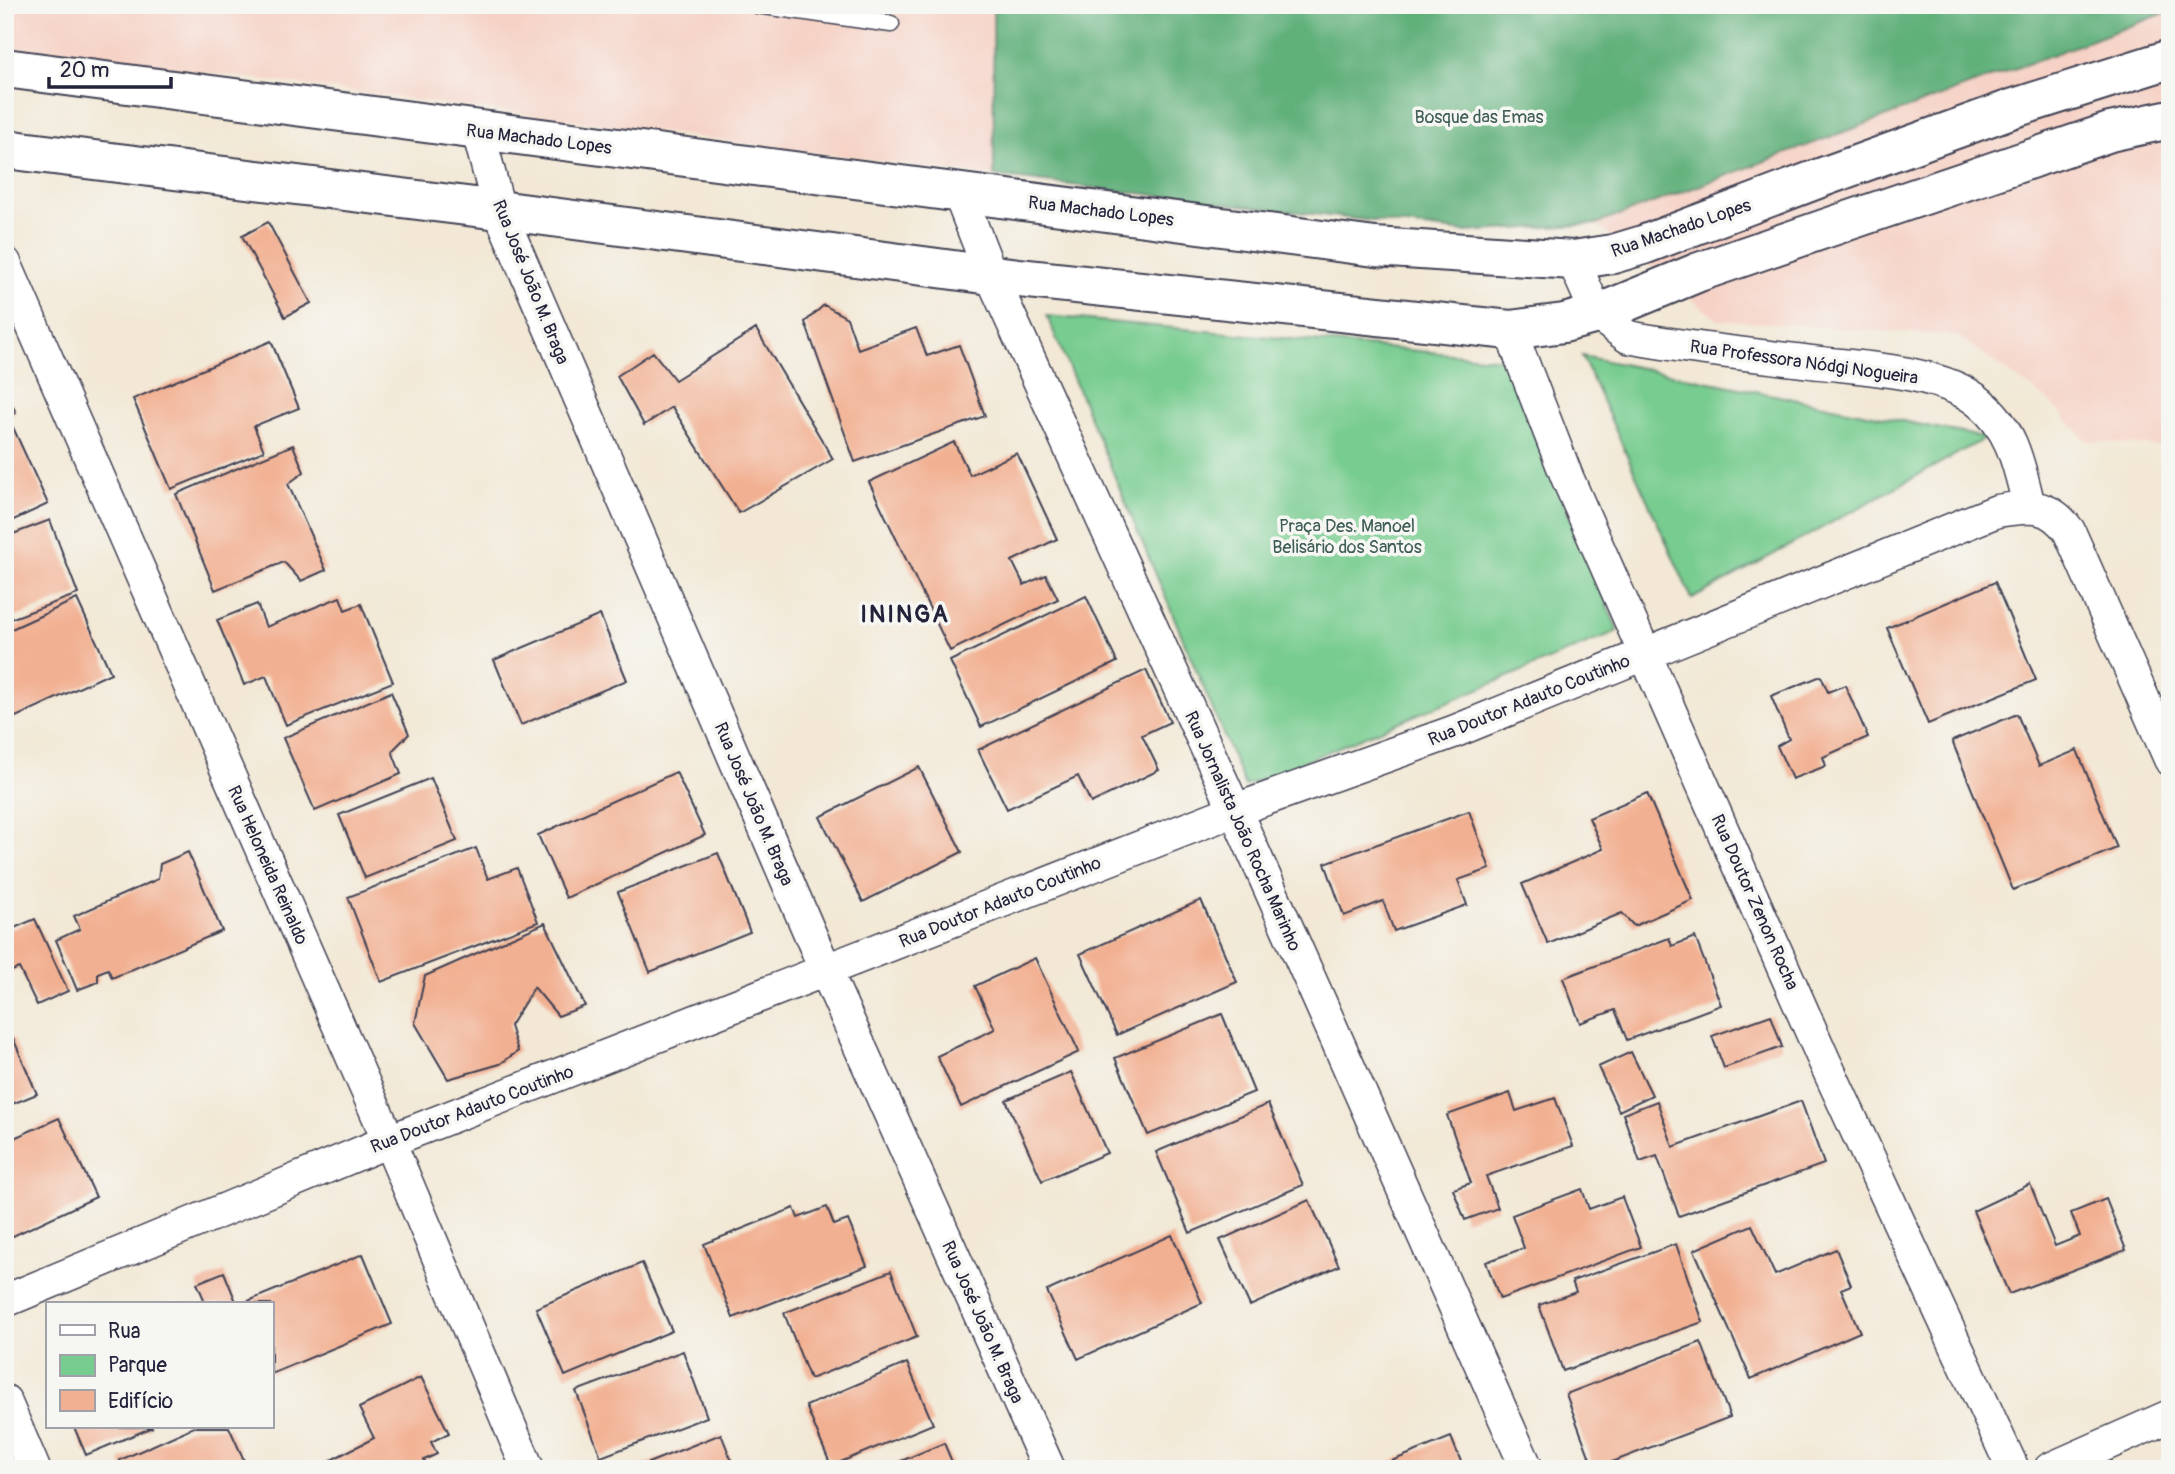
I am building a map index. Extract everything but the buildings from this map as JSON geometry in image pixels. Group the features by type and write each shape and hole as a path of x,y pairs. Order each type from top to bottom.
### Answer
{"street":[{"name":"Rua Machado Lopes","path":"5,68 1375,247 1573,260 1612,254 1643,245 2011,109 2170,59"},
{"path":"5,149 499,210 991,275 1510,330 1564,323 1597,314 1699,272 1827,228 2110,132 2170,119"},
{"name":"Rua José João M. Braga","path":"478,131 499,210 826,971 1049,1469"},
{"name":"Rua Jornalista João Rocha Marinho","path":"959,193 991,275 1235,810 1527,1469"},
{"path":"1573,260 1597,314"},
{"name":"Rua Heloneida Reinaldo","path":"5,263 389,1141 528,1469"},
{"name":"Rua Professora Nódgi Nogueira","path":"1597,314 1628,337 1893,372 1955,386 1979,402 1998,421 2016,452 2029,506"},
{"name":"Rua Doutor Zenon Rocha","path":"1510,330 1567,477 1823,1058 2013,1469"},
{"path":"2029,506 2046,510 2069,531 2170,759"},
{"name":"Rua Doutor Adauto Coutinho","path":"5,1301 389,1141 1235,810 1453,732 1997,511 2029,506"},
{"path":"5,1401 34,1469"},
{"path":"2050,1469 2170,1416"}],"lane":[{"path":"757,5 891,24"}],"shaded area":[{"path":"5,5 2170,5 2170,447 2087,441 2049,401 1958,336 1718,320 1596,224 1465,232 994,176 5,46"}],"green space":[{"name":"Bosque das Emas","path":"993,5 2170,5 2170,11 1596,224 1465,232 994,176"},
{"name":"Praça Des. Manoel Belisário dos Santos","path":"1047,316 1503,359 1618,631 1245,786"},
{"path":"1582,356 1986,438 1692,599"}],"district":[{"name":"ININGA","path":"905,614"}]}
